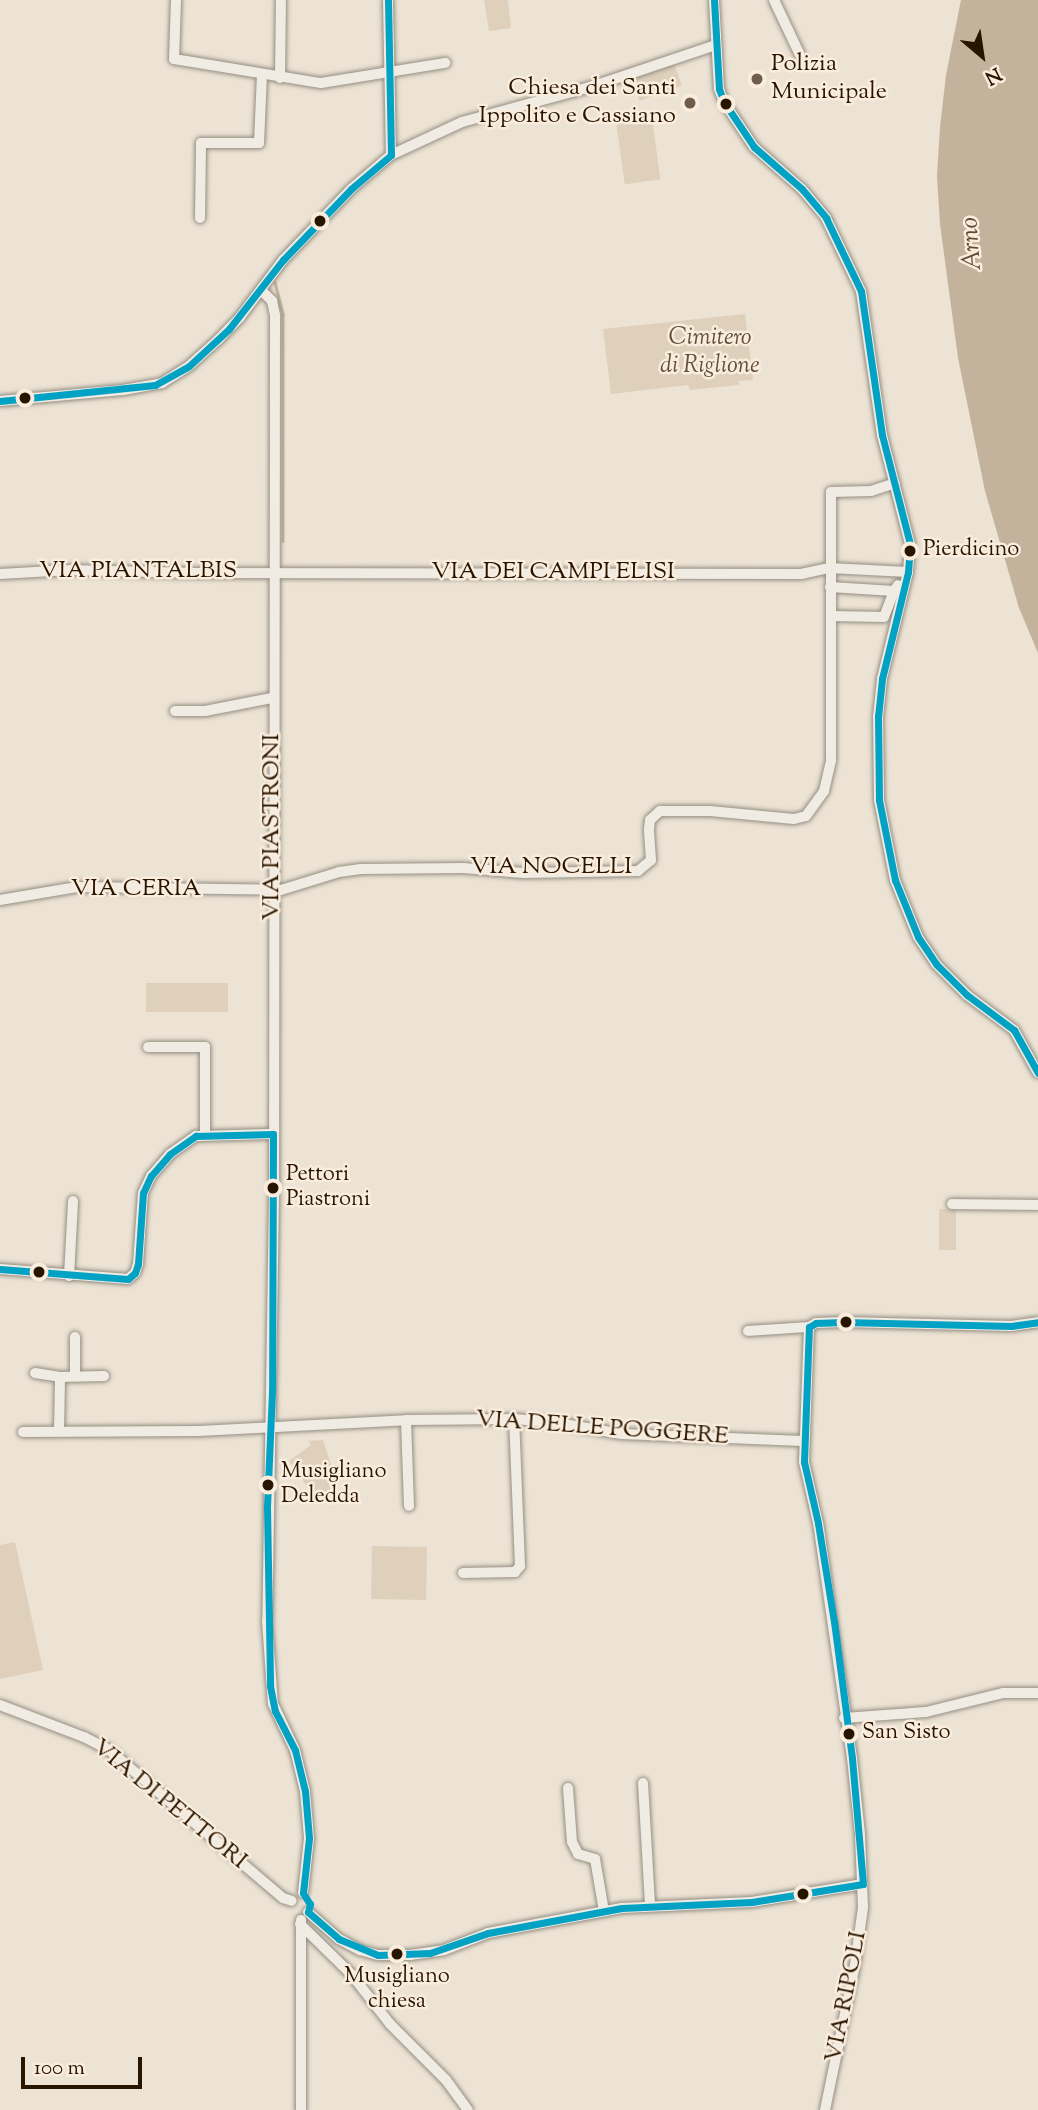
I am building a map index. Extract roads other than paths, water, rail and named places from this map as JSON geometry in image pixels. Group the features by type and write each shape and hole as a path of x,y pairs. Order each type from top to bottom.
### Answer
{"street":[{"path":"176,0 174,59 280,78 327,83 445,63"},
{"path":"280,78 281,0"},
{"path":"388,0 391,155"},
{"path":"714,0 719,89 737,125 760,153 814,201 830,224 861,292 883,435 910,544 907,576 882,679 878,716 879,800 895,880 918,937 936,964 967,995 1014,1030 1038,1073"},
{"path":"774,0 800,55"},
{"path":"0,401 123,390 162,383 189,366 212,346 279,265 342,198 391,155 462,122 594,86 716,45"},
{"path":"200,218 201,143 259,143 262,75"},
{"name":"VIA PIASTRONI","path":"261,290 272,301 275,315 276,572 272,698 273,1134 267,1496 268,1660 273,1704 295,1750 305,1791 309,1838 303,1893"},
{"name":"VIA NOCELLI","path":"273,891 292,888 339,872 361,869 463,868 524,873 638,871 651,860 650,820 660,811 710,811 794,819 806,816 824,791 830,771 831,492 871,491 895,484"},
{"path":"829,568 907,576"},
{"name":"VIA DEI CAMPI ELISI","path":"276,572 801,574 829,568"},
{"name":"VIA PIANTALBIS","path":"0,574 58,569 276,572"},
{"path":"831,616 884,617 894,591 907,576"},
{"path":"831,587 894,591"},
{"path":"175,710 205,710 272,698"},
{"name":"VIA CERIA","path":"0,900 77,887 273,891"},
{"path":"148,1047 205,1047 205,1135"},
{"path":"0,1269 121,1280 132,1276 138,1264 141,1200 147,1182 180,1145 190,1138 205,1135 273,1134"},
{"path":"69,1276 73,1201"},
{"path":"952,1204 1038,1205"},
{"path":"748,1331 843,1322 1011,1326 1038,1322"},
{"name":"VIA RIPOLI","path":"809,1327 804,1462 818,1523 834,1622 844,1718 856,1796 863,1884 863,1907 855,1965 825,2110"},
{"path":"75,1337 75,1376"},
{"path":"35,1373 60,1377 104,1376"},
{"path":"59,1431 60,1377"},
{"path":"463,1573 515,1572 520,1566 514,1419"},
{"name":"VIA DELLE POGGERE","path":"23,1432 514,1419 552,1422 622,1434 803,1441"},
{"path":"406,1420 409,1506"},
{"path":"844,1718 926,1712 993,1694 1038,1693"},
{"name":"VIA DI PETTORI","path":"0,1705 84,1737 109,1750 283,1898 292,1901"},
{"path":"643,1783 650,1904"},
{"path":"568,1788 572,1842 578,1854 595,1859 604,1911"},
{"path":"303,1917 360,1950 394,1955 444,1950 488,1933 650,1904 752,1902 863,1884"},
{"path":"301,2110 303,1917 310,1904 303,1893 297,1893 292,1901 303,1917 390,2024 446,2080 468,2110"}],"water":[{"name":"Arno","path":"961,0 1038,0 1038,653 1019,608 985,491 958,358 940,224 937,176 940,127 946,75"}],"waterway":[{"path":"275,282 283,314 283,541"}],"place":[{"name":"Polizia Municipale","path":"757,79"},
{"name":"Chiesa dei Santi Ippolito e Cassiano","path":"690,103"},
{"name":"Pierdicino","path":"910,551"},
{"name":"Pettori Piastroni","path":"273,1188"},
{"name":"Musigliano Deledda","path":"268,1485"},
{"name":"San Sisto","path":"849,1734"},
{"name":"Musigliano chiesa","path":"397,1954"}],"park label":[{"name":"Cimitero di Riglione","path":"710,353"}]}
